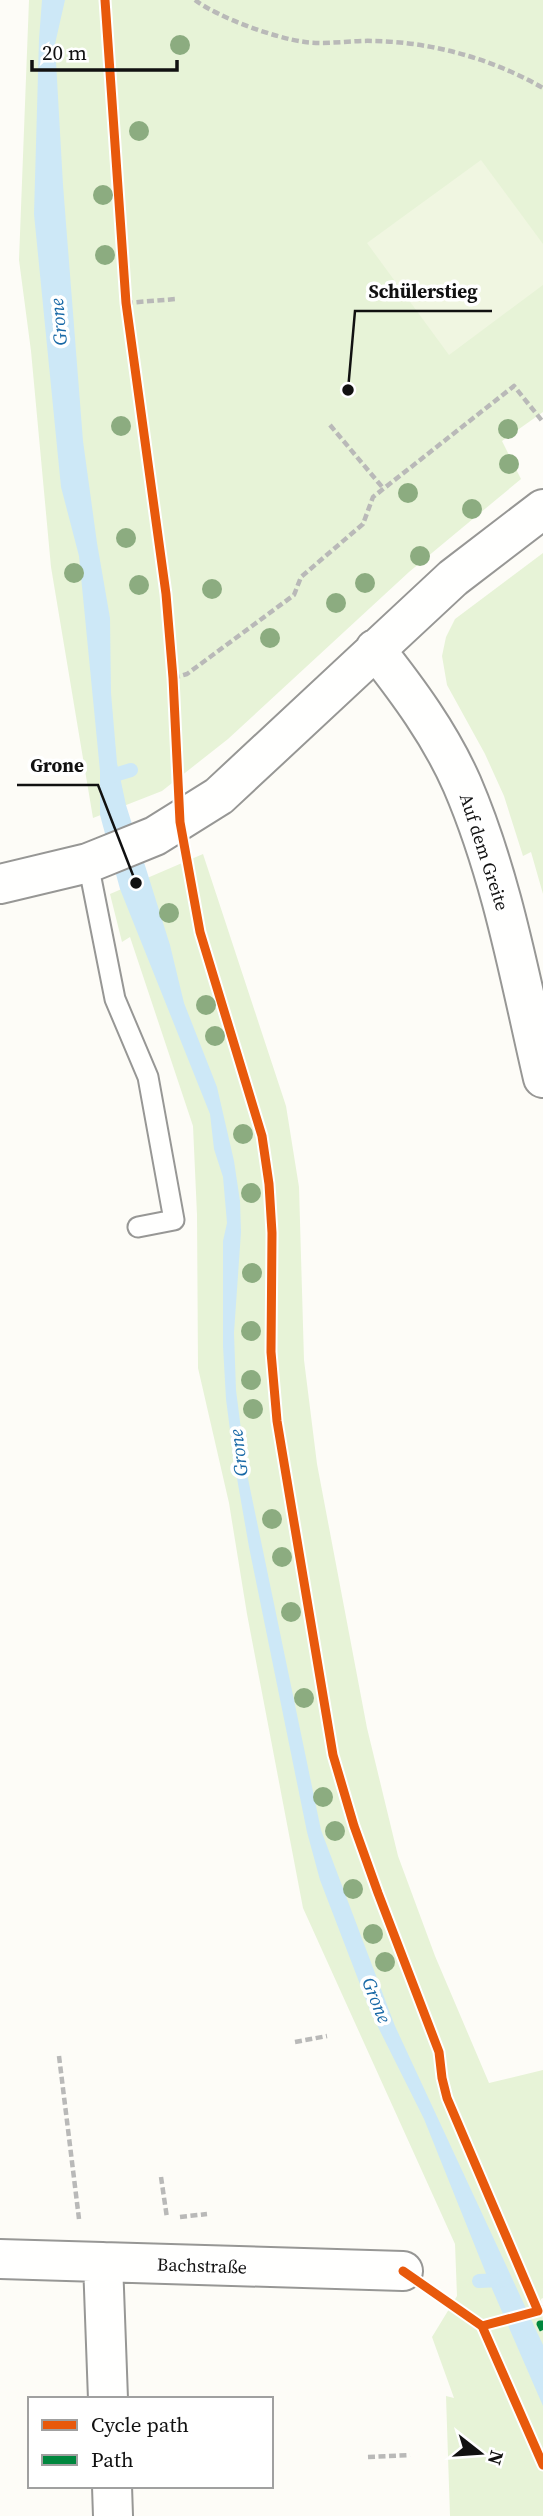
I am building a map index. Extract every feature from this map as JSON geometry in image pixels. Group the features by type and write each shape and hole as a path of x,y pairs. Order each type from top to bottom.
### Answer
{"street":[{"path":"0,884 96,860 155,836 219,796 453,578 543,509"},
{"name":"Auf dem Greite","path":"375,649 418,704 461,782 494,870 543,1078"},
{"name":"Bachstraße","path":"0,2259 404,2271"},
{"path":"94,2262 108,2397"},
{"path":"112,2488 113,2516"}],"lane":[{"path":"96,860 115,999 148,1077 174,1220 138,1227"}],"path":[{"path":"195,0 230,19 303,42 373,40 425,46 476,58 543,88"},
{"path":"125,290 128,316"},
{"path":"126,303 176,299"},
{"path":"173,678 187,674 294,595 301,577 363,524 373,496 514,386 543,422"},
{"path":"330,425 383,488"},
{"path":"172,666 174,690"},
{"path":"295,2042 327,2036"},
{"path":"59,2056 94,2262"},
{"path":"161,2177 166,2218 207,2214"},
{"path":"534,2300 538,2310"},
{"path":"368,2457 410,2455"}],"green space":[{"path":"29,0 543,0 543,412 502,441 521,479 409,572 228,739 162,791 93,818 51,567 31,351 19,260"},
{"path":"481,160 543,244 543,285 449,355 367,243"},
{"path":"543,553 543,894 531,852 523,856 504,796 485,754 447,685 442,656 446,637 455,619"},
{"path":"203,854 286,1106 299,1187 304,1360 317,1464 367,1728 398,1856 435,1956 489,2083 543,2070 543,2516 450,2516 446,2396 454,2398 432,2337 457,2296 455,2244 303,1908 247,1614 229,1503 198,1368 197,1215 193,1126 130,937 122,942 110,894"}],"water":[{"path":"42,0 65,0 55,44 63,185 83,441 110,618 111,693 117,763 126,805 170,945 184,1003 217,1087 234,1161 241,1232 234,1333 236,1390 246,1469 321,1830 395,2026 543,2345 543,2406 493,2291 424,2119 371,2013 320,1880 307,1832 249,1547 226,1399 223,1241 227,1223 223,1177 214,1149 210,1114 120,889 100,815 100,771 79,556 61,487 34,214"}],"waterway":[{"path":"108,777 131,770"},
{"path":"479,2281 502,2280"}],"marked path":[{"path":"543,2324 540,2324 543,2330"}],"cycle path":[{"path":"105,0 126,303 166,594 180,822 200,932 262,1136 272,1233 271,1352 277,1421 333,1755 354,1826 439,2052 447,2098 538,2311 482,2326 403,2271"},
{"path":"482,2326 543,2465"}],"place":[{"name":"Schülerstieg","path":"348,390"},
{"name":"Grone","path":"136,883"}]}
